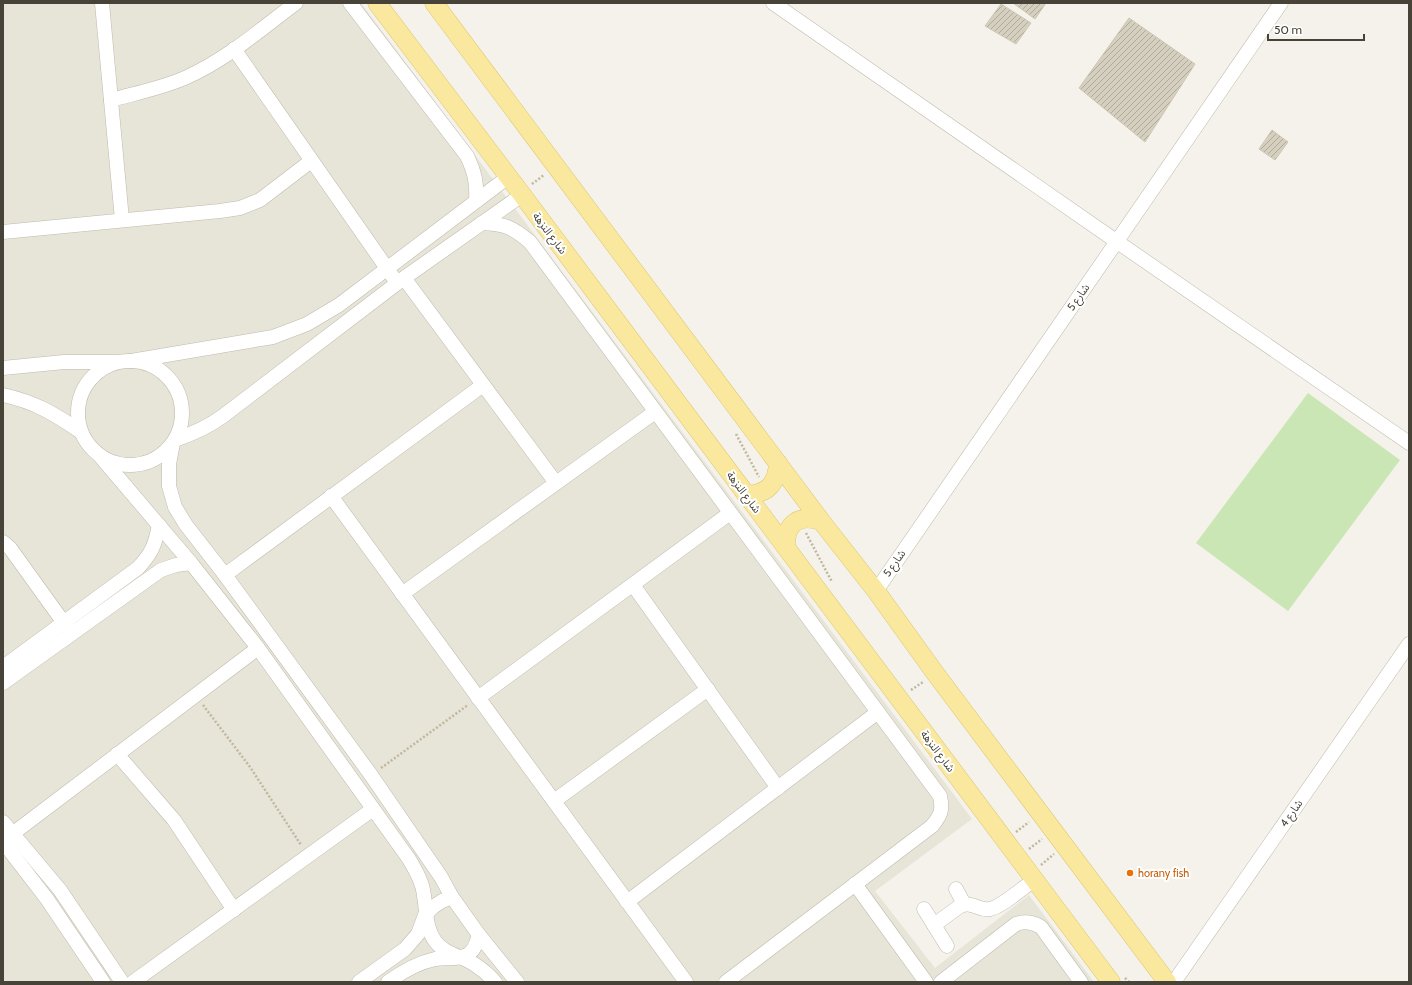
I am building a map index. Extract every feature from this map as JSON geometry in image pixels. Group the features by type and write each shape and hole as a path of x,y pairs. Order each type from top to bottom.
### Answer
{"main road":[{"name":"شارع النزهة","path":"376,3 508,177 529,192 746,495 1040,872 1117,979"},
{"path":"434,3 778,463 816,525"},
{"path":"746,495 757,495 766,490 773,483 777,474 778,463"},
{"path":"786,547 786,536 790,526 799,519 810,518 876,590 935,673 1167,982"}],"street":[{"path":"102,3 122,220"},
{"path":"111,100 161,87 187,78 211,65 296,3"},
{"path":"350,3 467,156 474,170 477,186 476,201"},
{"path":"773,3 1409,443"},
{"name":"شارع 5","path":"876,590 1281,3"},
{"path":"234,49 387,268 401,281 483,385 556,483"},
{"path":"3,232 240,208 260,200 311,161"},
{"path":"81,432 78,414 81,396 90,380 104,368 126,362 273,337 307,324 332,309 508,177"},
{"path":"100,456 114,463 131,465 147,462 162,455 174,442 208,427 401,281 482,223 529,192"},
{"path":"482,223 500,224 516,230 530,242 940,796 942,807 939,817 932,826 726,982"},
{"path":"3,368 64,362 126,362 149,365 165,374 176,388 182,405 181,424 174,442 169,464 169,486 175,507 186,525 225,575 371,775 479,935 517,982"},
{"path":"225,575 483,385"},
{"path":"3,395 20,399 52,412 81,432 92,449 100,456 191,563 258,648 409,859 419,876 424,895 425,915 428,929 435,942 446,951 474,964 487,973 495,982"},
{"path":"402,594 655,412"},
{"path":"331,496 686,982"},
{"path":"478,698 730,513"},
{"path":"3,667 138,568 149,556 156,541 159,525"},
{"path":"3,542 10,548 73,635"},
{"path":"3,683 73,635 162,570 176,565 191,563"},
{"path":"633,585 778,788"},
{"name":"شارع 4","path":"1174,982 1409,644"},
{"path":"6,839 258,648"},
{"path":"554,801 708,689"},
{"path":"627,902 878,712"},
{"path":"118,754 174,820 234,910"},
{"path":"134,982 373,809"},
{"path":"3,822 6,839 103,982"},
{"path":"6,839 60,890 122,982"},
{"path":"934,926 964,904 970,904 984,909 995,907 1040,872"},
{"path":"855,884 926,982"},
{"path":"956,888 964,904"},
{"path":"359,982 405,949 418,934 425,915 442,901 452,897"},
{"path":"924,909 946,946"},
{"path":"941,982 1016,924 1024,922 1033,923 1041,927 1081,982"},
{"path":"388,982 415,965 437,959 459,957 469,954 476,946 479,935"}],"path":[{"path":"529,192 531,184 544,174 549,180"},
{"path":"733,429 758,474 758,480"},
{"path":"816,525 807,531 806,534 833,584"},
{"path":"905,685 910,691 924,681 919,675"},
{"path":"195,696 250,766 308,856"},
{"path":"371,775 478,698"},
{"path":"1024,816 1034,828"},
{"path":"1020,838 1015,832 1029,822"},
{"path":"1038,834 1046,844"},
{"path":"1028,850 1042,839"},
{"path":"1024,844 1032,855"},
{"path":"1040,872 1054,855 1050,850"},
{"path":"1036,860 1040,872"},
{"path":"1117,979 1129,982"}],"shaded area":[{"path":"3,3 361,3 972,819 875,891 935,968 1029,895 1094,982 3,982"}],"green space":[{"path":"1308,393 1400,460 1288,611 1196,543"}],"building":[{"path":"1013,3 1046,3 1035,19"},
{"path":"1001,4 1031,23 1016,44 985,26"},
{"path":"1129,18 1195,64 1145,142 1079,88"},
{"path":"1272,130 1288,142 1275,160 1259,149"}],"place":[{"name":"horany fish","path":"1130,873"}]}
